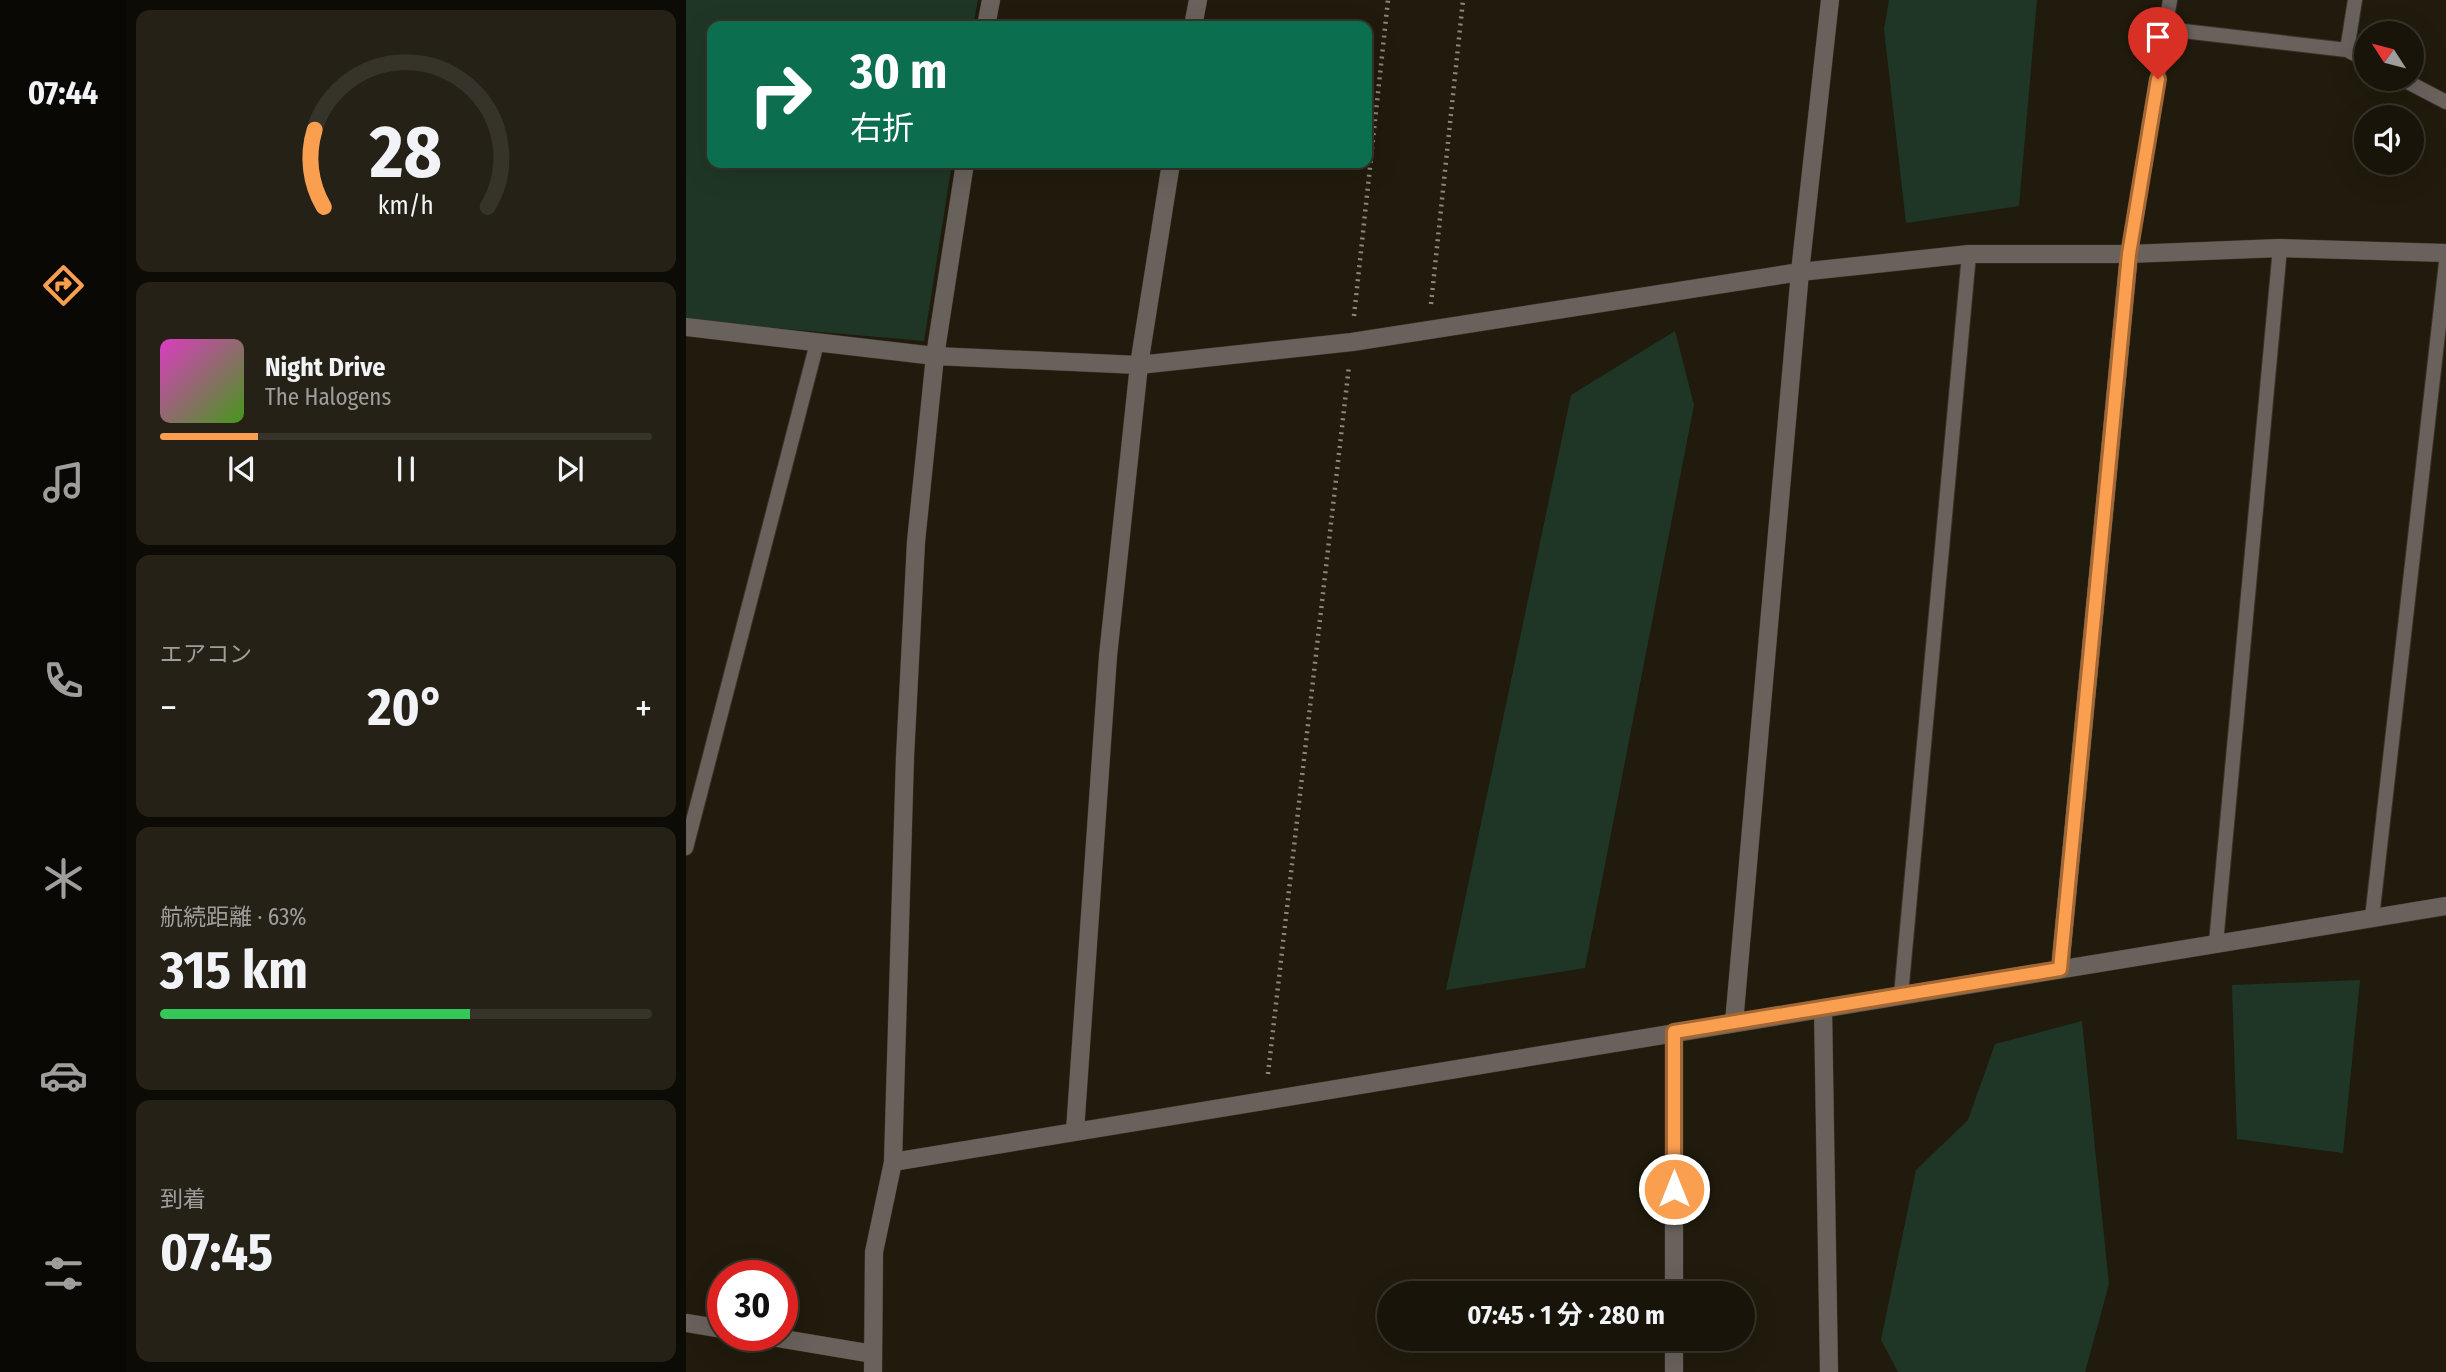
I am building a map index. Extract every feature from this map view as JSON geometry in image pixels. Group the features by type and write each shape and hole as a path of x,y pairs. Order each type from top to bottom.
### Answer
{"street":[{"path":"987,21 991,0"},
{"path":"1194,21 1198,0"},
{"path":"1734,1023 1800,272 1830,0"},
{"path":"798,1344 873,1363 874,1252 893,1162 905,757 916,542 935,356 964,168"},
{"path":"1076,1131 1108,656 1139,365 1170,168"},
{"path":"686,327 935,356 1139,365 1352,342 1800,272 1969,254 2129,254 2280,247 2446,253"},
{"path":"2060,969 2129,254"},
{"path":"893,1162 2446,906"},
{"path":"1823,1008 1829,1372"},
{"path":"1674,1032 1674,1281"},
{"path":"686,1323 707,1326"},
{"path":"1674,1351 1674,1372"}],"lane":[{"path":"2129,254 2170,0"},
{"path":"2347,50 2355,0"},
{"path":"2166,29 2347,50 2354,54"},
{"path":"2424,90 2446,102"},
{"path":"2216,943 2280,247"},
{"path":"1901,995 1969,254"},
{"path":"2372,918 2446,263"},
{"path":"686,848 817,343"}],"path":[{"path":"1372,152 1388,0"},
{"path":"1428,330 1463,0"},
{"path":"1265,1100 1370,168"}],"green space":[{"path":"686,0 978,0 974,21 707,21 707,168 951,168 924,341 686,320"},
{"path":"1889,0 2037,0 2019,206 1906,223 1884,29"},
{"path":"1675,331 1694,405 1585,968 1446,990 1571,395"},
{"path":"2360,980 2343,1153 2237,1139 2232,985"},
{"path":"2082,1021 2109,1284 2085,1372 1898,1372 1881,1340 1916,1170 1968,1120 1995,1044"}],"route":[{"path":"1674,1189 1674,1032 2060,969 2129,254 2158,79"}]}
